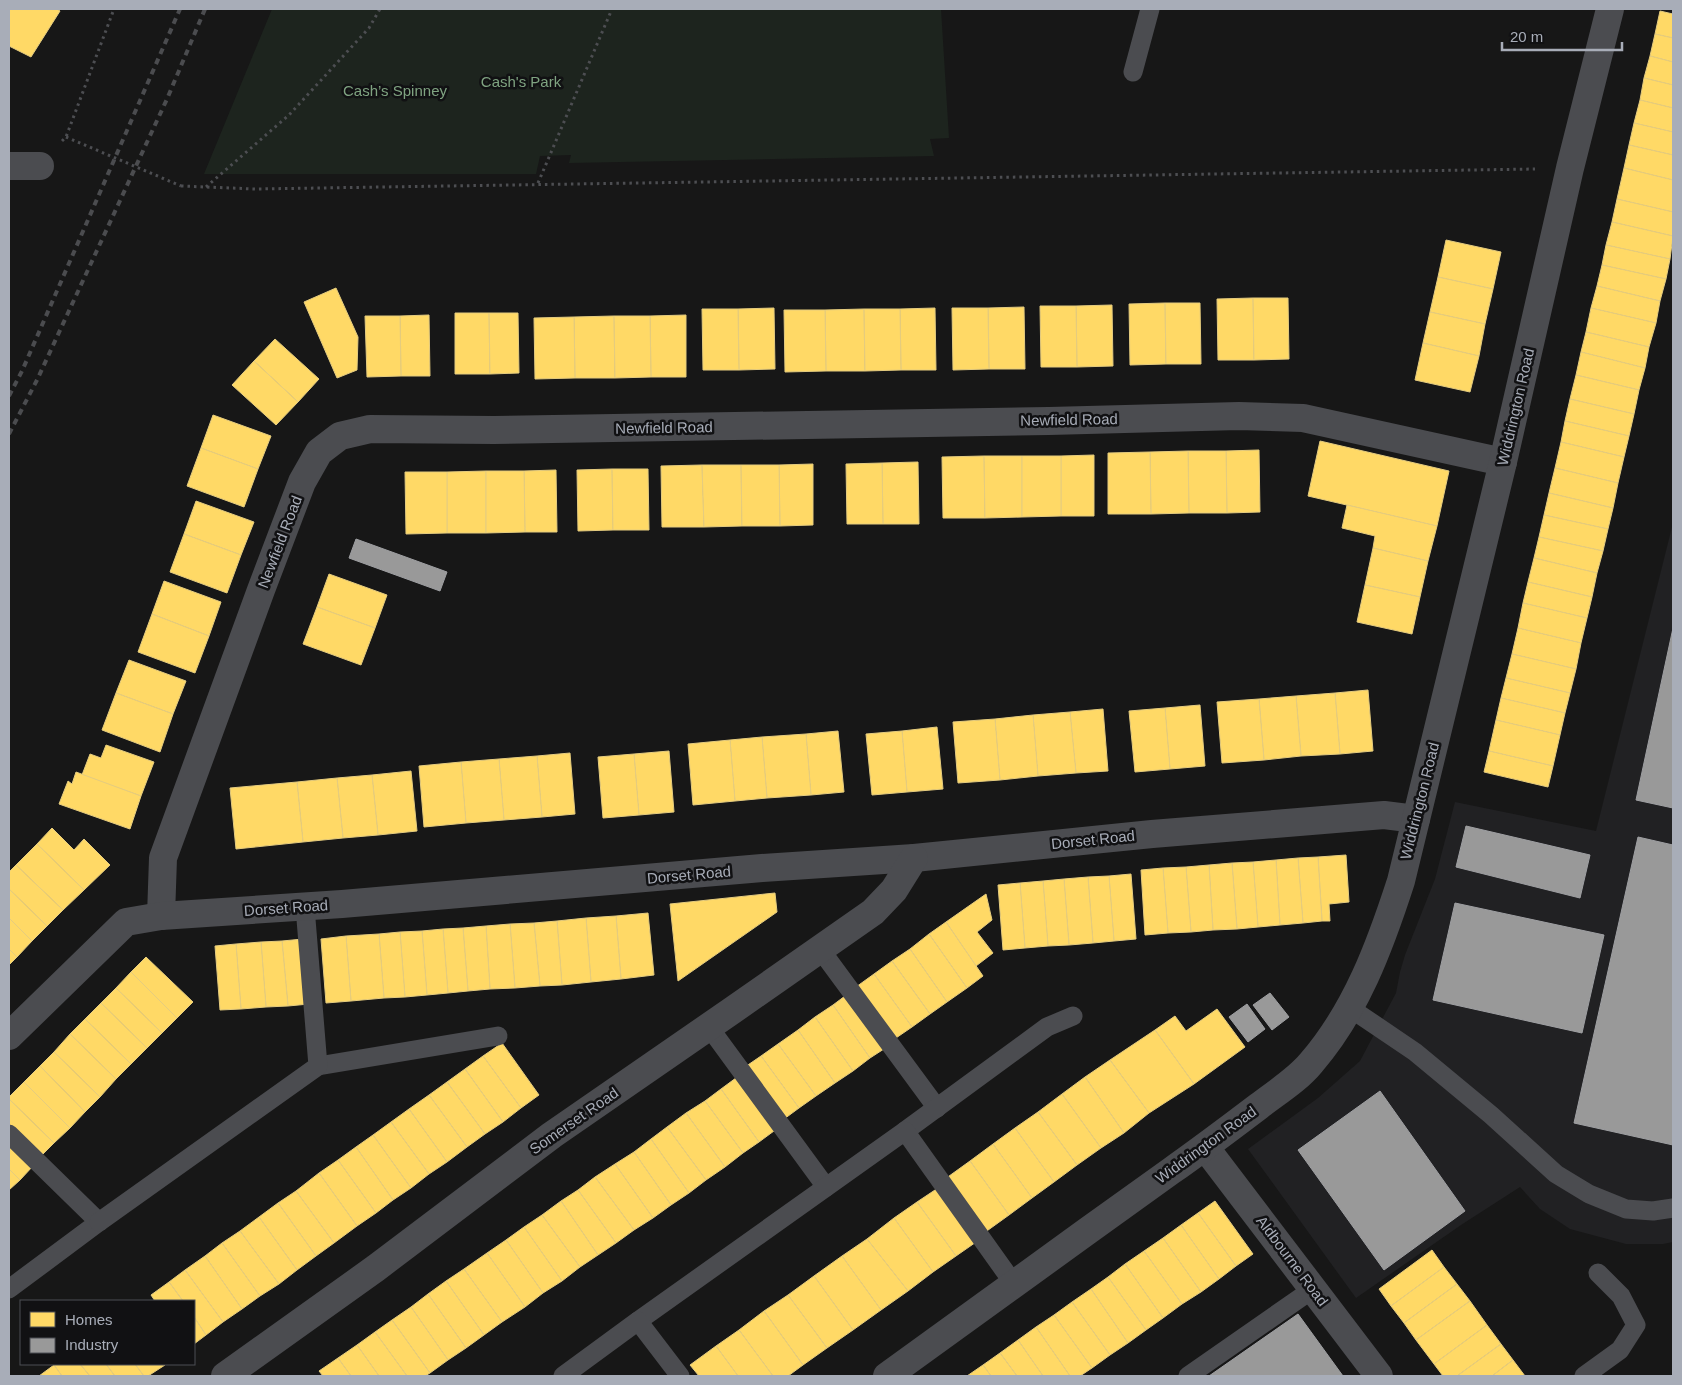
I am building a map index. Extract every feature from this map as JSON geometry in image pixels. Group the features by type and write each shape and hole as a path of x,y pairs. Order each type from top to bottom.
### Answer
{"street":[{"name":"Widdrington Road","path":"886,1376 1205,1147 1300,1074 1327,1043 1350,1008 1386,927 1400,881 1504,462 1570,168 1610,9"},
{"path":"9,166 40,166"},
{"name":"Newfield Road","path":"161,916 163,858 302,482 319,452 340,436 370,430 494,430 1239,416 1303,418 1504,462"},
{"name":"Dorset Road","path":"9,1036 126,922 161,916 305,907 753,869 914,858 1152,834 1384,815 1416,819"},
{"name":"Somerset Road","path":"225,1376 376,1268 552,1135 873,912 894,890 914,858"},
{"name":"Aldbourne Road","path":"1205,1147 1379,1376"}],"lane":[{"path":"1133,72 1150,9"},
{"path":"305,907 318,1066"},
{"path":"820,949 937,1108"},
{"path":"1350,1008 1415,1052 1491,1115 1556,1174 1589,1194 1626,1209 1653,1211 1673,1208"},
{"path":"563,1376 1047,1027 1073,1016"},
{"path":"709,1027 826,1187"},
{"path":"9,1289 99,1222 318,1066 498,1036"},
{"path":"905,1131 1014,1284"},
{"path":"9,1134 99,1222"},
{"path":"1584,1376 1620,1350 1636,1325 1621,1296 1598,1274"},
{"path":"1188,1376 1313,1289"},
{"path":"638,1321 680,1376"}],"path":[{"path":"114,9 66,137 181,186 255,189 1570,168"},
{"path":"205,187 289,115 369,28 380,9"},
{"path":"538,183 612,9"}],"shaded area":[{"path":"1673,523 1673,1242 1663,1244 1626,1244 1570,1229 1540,1209 1520,1187 1461,1225 1356,1298 1248,1149 1318,1098 1360,1061 1396,993 1405,955 1435,879 1455,802 1596,831"}],"green space":[{"name":"Cash's Park","path":"272,9 941,9 949,138 930,139 934,156 569,163 571,155 540,156 536,174 204,174"}],"building: Homes":[{"path":"9,9 57,9 60,11 31,57 9,46"},
{"path":"1660,11 1673,14 1673,38 1655,34"},
{"path":"1655,34 1673,38 1673,62 1650,56"},
{"path":"1650,56 1673,62 1673,85 1644,78"},
{"path":"1644,78 1673,85 1673,108 1640,100"},
{"path":"1640,100 1673,108 1673,132 1634,123"},
{"path":"1634,123 1673,132 1673,155 1629,145"},
{"path":"1629,145 1673,155 1673,180 1624,168"},
{"path":"1624,168 1673,180 1673,212 1617,199"},
{"path":"1617,199 1673,212 1673,236 1612,222"},
{"path":"1612,222 1673,236 1670,259 1606,245"},
{"path":"1446,240 1501,252 1493,289 1438,277"},
{"path":"1606,245 1670,259 1666,279 1602,265"},
{"path":"1602,265 1666,279 1660,301 1597,286"},
{"path":"1438,277 1493,289 1485,324 1430,312"},
{"path":"1597,286 1660,301 1656,323 1591,308"},
{"path":"336,288 358,337 357,370 337,378 304,302"},
{"path":"1253,298 1254,360 1218,360 1217,299"},
{"path":"1253,298 1288,298 1289,359 1254,360"},
{"path":"1165,303 1166,364 1130,365 1129,304"},
{"path":"1165,303 1200,303 1201,364 1166,364"},
{"path":"1112,305 1113,366 1077,367 1076,306"},
{"path":"1040,306 1076,306 1077,367 1041,367"},
{"path":"1024,307 1025,369 989,369 988,308"},
{"path":"774,308 775,369 739,370 738,309"},
{"path":"935,308 936,370 901,370 900,309"},
{"path":"952,308 988,308 989,369 953,370"},
{"path":"1591,308 1656,323 1649,347 1586,332"},
{"path":"702,309 738,309 739,370 703,370"},
{"path":"864,309 865,371 826,371 825,310"},
{"path":"864,309 900,309 901,370 865,371"},
{"path":"784,310 825,310 826,371 785,372"},
{"path":"1430,312 1485,324 1479,356 1423,343"},
{"path":"455,313 489,313 490,374 455,374"},
{"path":"489,313 518,313 519,373 490,374"},
{"path":"429,315 430,376 401,376 400,316"},
{"path":"686,315 686,377 651,377 650,316"},
{"path":"365,316 400,316 401,376 367,377"},
{"path":"614,316 615,378 575,378 574,317"},
{"path":"614,316 650,316 651,377 615,378"},
{"path":"574,317 575,378 535,379 534,318"},
{"path":"1586,332 1649,347 1645,368 1581,352"},
{"path":"275,339 319,379 298,402 254,361"},
{"path":"1423,343 1479,356 1470,392 1415,380"},
{"path":"1581,352 1645,368 1639,390 1576,375"},
{"path":"254,361 298,402 276,425 232,385"},
{"path":"1576,375 1639,390 1634,414 1570,399"},
{"path":"1570,399 1634,414 1629,436 1565,421"},
{"path":"213,415 271,436 258,469 201,448"},
{"path":"1565,421 1629,436 1624,457 1561,442"},
{"path":"1320,441 1449,471 1437,526 1308,496"},
{"path":"1561,442 1624,457 1618,483 1555,468"},
{"path":"201,448 258,469 244,507 187,486"},
{"path":"1259,450 1260,512 1227,513 1226,451"},
{"path":"1188,451 1226,451 1227,513 1189,513"},
{"path":"1188,451 1189,513 1151,514 1150,452"},
{"path":"1150,452 1151,514 1108,514 1108,453"},
{"path":"1094,455 1094,516 1061,516 1061,456"},
{"path":"984,456 985,518 943,518 942,457"},
{"path":"984,456 1022,456 1022,517 985,518"},
{"path":"1022,456 1061,456 1061,516 1022,517"},
{"path":"918,462 919,524 883,524 882,463"},
{"path":"882,463 883,524 847,524 846,464"},
{"path":"813,464 813,525 780,526 779,465"},
{"path":"702,465 704,527 662,527 661,466"},
{"path":"702,465 741,465 742,526 704,527"},
{"path":"741,465 779,465 780,526 742,526"},
{"path":"1555,468 1618,483 1613,508 1549,493"},
{"path":"612,469 613,530 578,531 577,470"},
{"path":"612,469 648,469 649,530 613,530"},
{"path":"556,470 557,532 525,532 524,471"},
{"path":"486,471 486,533 447,533 447,472"},
{"path":"486,471 524,471 525,532 486,533"},
{"path":"405,472 447,472 447,533 406,534"},
{"path":"1549,493 1613,508 1608,529 1544,515"},
{"path":"196,501 254,522 241,555 184,534"},
{"path":"1347,505 1437,526 1428,561 1373,548 1375,536 1342,528"},
{"path":"1544,515 1608,529 1603,551 1539,537"},
{"path":"184,534 241,555 227,593 170,572"},
{"path":"1539,537 1603,551 1597,573 1534,558"},
{"path":"1373,548 1428,561 1420,597 1365,585"},
{"path":"1534,558 1597,573 1592,597 1528,582"},
{"path":"329,574 387,595 375,628 317,607"},
{"path":"164,581 221,602 209,636 152,614"},
{"path":"1528,582 1592,597 1587,618 1523,603"},
{"path":"1365,585 1420,597 1412,634 1357,622"},
{"path":"1523,603 1587,618 1581,643 1518,628"},
{"path":"317,607 375,628 361,665 303,644"},
{"path":"152,614 209,636 195,673 138,652"},
{"path":"1518,628 1581,643 1576,669 1512,654"},
{"path":"1512,654 1576,669 1570,693 1506,678"},
{"path":"129,660 186,681 173,714 116,693"},
{"path":"1506,678 1570,693 1565,713 1501,698"},
{"path":"1368,690 1373,751 1340,754 1335,693"},
{"path":"116,693 173,714 160,752 102,730"},
{"path":"1335,693 1340,754 1301,756 1296,696"},
{"path":"1296,696 1301,756 1264,760 1259,699"},
{"path":"1501,698 1565,713 1560,735 1496,720"},
{"path":"1259,699 1264,760 1222,763 1217,702"},
{"path":"1200,705 1205,766 1170,769 1165,708"},
{"path":"1165,708 1170,769 1135,772 1129,711"},
{"path":"1103,709 1108,771 1076,773 1070,712"},
{"path":"1070,712 1076,773 1038,776 1033,715"},
{"path":"1033,715 1038,776 1000,780 995,719"},
{"path":"995,719 1000,780 958,783 953,722"},
{"path":"1496,720 1560,735 1553,766 1489,751"},
{"path":"937,727 943,789 907,792 902,731"},
{"path":"838,731 844,792 811,795 806,734"},
{"path":"902,731 907,792 872,795 866,734"},
{"path":"806,734 811,795 767,798 762,737"},
{"path":"762,737 767,798 735,801 730,740"},
{"path":"730,740 735,801 693,805 688,744"},
{"path":"106,745 154,762 141,796 82,775 90,754 101,758"},
{"path":"669,751 674,812 639,815 634,754"},
{"path":"1489,751 1553,766 1548,787 1484,772"},
{"path":"570,753 575,814 542,817 537,756"},
{"path":"634,754 639,815 603,818 598,757"},
{"path":"537,756 542,817 504,820 499,759"},
{"path":"499,759 504,820 466,823 461,762"},
{"path":"461,762 466,823 424,827 419,766"},
{"path":"411,771 417,831 378,835 372,775"},
{"path":"76,772 141,796 130,829 59,804 68,781 72,784"},
{"path":"372,775 378,835 343,838 337,778"},
{"path":"337,778 343,838 303,842 297,782"},
{"path":"297,782 303,842 236,849 230,788"},
{"path":"52,828 74,850 84,839 110,865 84,890 37,844"},
{"path":"37,844 84,890 63,910 16,865"},
{"path":"1346,855 1349,902 1329,904 1330,921 1322,921 1318,857"},
{"path":"1318,857 1322,921 1303,923 1298,858"},
{"path":"1298,858 1303,923 1280,925 1276,860"},
{"path":"1276,860 1280,925 1258,927 1253,862"},
{"path":"1253,862 1258,927 1237,929 1232,863"},
{"path":"1232,863 1237,929 1213,930 1209,865"},
{"path":"16,865 63,910 47,926 9,889 9,872"},
{"path":"1209,865 1213,930 1191,932 1186,867"},
{"path":"1186,867 1191,932 1168,933 1163,868"},
{"path":"1163,868 1168,933 1145,935 1141,870"},
{"path":"1131,874 1136,939 1114,941 1109,876"},
{"path":"1109,876 1114,941 1093,943 1088,877"},
{"path":"1088,877 1093,943 1069,945 1064,879"},
{"path":"1064,879 1069,945 1048,946 1043,881"},
{"path":"1043,881 1048,946 1025,948 1020,883"},
{"path":"1020,883 1025,948 1003,950 998,885"},
{"path":"9,889 47,926 32,941 9,918"},
{"path":"775,893 777,912 678,981 670,904"},
{"path":"986,894 992,920 977,932 993,953 976,966 946,922"},
{"path":"648,913 654,975 621,979 616,916"},
{"path":"616,916 621,979 591,982 586,918"},
{"path":"9,918 32,941 17,957 9,949"},
{"path":"586,918 591,982 562,985 557,921"},
{"path":"557,921 562,985 540,986 534,923"},
{"path":"946,922 983,976 967,988 929,934"},
{"path":"534,923 540,986 515,988 510,924"},
{"path":"510,924 515,988 490,989 486,926"},
{"path":"486,926 490,989 468,991 463,928"},
{"path":"463,928 468,991 448,993 443,929"},
{"path":"443,929 448,993 427,995 422,931"},
{"path":"422,931 427,995 405,997 400,932"},
{"path":"400,932 405,997 384,998 379,934"},
{"path":"379,934 384,998 351,1001 346,936"},
{"path":"929,934 967,988 947,1002 910,949"},
{"path":"346,936 351,1001 326,1003 321,939"},
{"path":"303,939 309,1004 288,1006 282,941"},
{"path":"282,941 288,1006 266,1007 261,942"},
{"path":"261,942 266,1007 241,1009 236,944"},
{"path":"236,944 241,1009 220,1010 215,946"},
{"path":"9,949 17,957 9,965"},
{"path":"910,949 947,1002 930,1014 892,961"},
{"path":"146,957 193,1002 177,1018 131,972"},
{"path":"892,961 930,1014 912,1027 874,974"},
{"path":"131,972 177,1018 162,1033 116,988"},
{"path":"874,974 912,1027 893,1040 856,987"},
{"path":"116,988 162,1033 147,1048 101,1003"},
{"path":"849,993 887,1047 870,1058 833,1005"},
{"path":"101,1003 147,1048 131,1064 85,1019"},
{"path":"833,1005 870,1058 853,1071 815,1017"},
{"path":"1217,1009 1245,1047 1194,1084 1155,1030 1175,1016 1186,1031"},
{"path":"815,1017 853,1071 835,1083 798,1030"},
{"path":"85,1019 131,1064 116,1079 70,1034"},
{"path":"798,1030 835,1083 816,1096 778,1044"},
{"path":"1155,1030 1194,1084 1149,1113 1110,1060"},
{"path":"70,1034 116,1079 100,1097 54,1052"},
{"path":"502,1043 539,1095 521,1108 483,1056"},
{"path":"778,1044 816,1096 799,1108 761,1056"},
{"path":"54,1052 100,1097 85,1112 40,1066"},
{"path":"483,1056 521,1108 503,1122 465,1069"},
{"path":"761,1056 799,1108 780,1122 742,1069"},
{"path":"1110,1060 1149,1113 1124,1133 1085,1077"},
{"path":"40,1066 85,1112 70,1128 24,1082"},
{"path":"465,1069 503,1122 485,1134 447,1082"},
{"path":"740,1075 778,1128 759,1142 721,1089"},
{"path":"1085,1077 1124,1133 1101,1148 1062,1094"},
{"path":"24,1082 70,1128 54,1143 9,1099"},
{"path":"447,1082 485,1134 467,1147 429,1095"},
{"path":"721,1089 759,1142 743,1153 705,1101"},
{"path":"1062,1094 1101,1148 1077,1165 1038,1112"},
{"path":"429,1095 467,1147 447,1162 409,1109"},
{"path":"9,1099 54,1143 39,1158 9,1128"},
{"path":"705,1101 743,1153 725,1167 686,1113"},
{"path":"409,1109 447,1162 429,1174 391,1122"},
{"path":"1038,1112 1077,1165 1054,1182 1015,1128"},
{"path":"686,1113 725,1167 706,1180 667,1127"},
{"path":"391,1122 429,1174 411,1188 373,1135"},
{"path":"667,1127 706,1180 689,1193 651,1139"},
{"path":"1015,1128 1054,1182 1032,1198 993,1144"},
{"path":"373,1135 411,1188 393,1200 356,1147"},
{"path":"651,1139 689,1193 671,1205 634,1152"},
{"path":"9,1143 33,1166 20,1180 9,1169"},
{"path":"993,1144 1032,1198 1009,1215 970,1161"},
{"path":"356,1147 393,1200 376,1213 338,1160"},
{"path":"634,1152 671,1205 653,1218 615,1164"},
{"path":"338,1160 376,1213 357,1226 319,1173"},
{"path":"970,1161 1009,1215 984,1233 945,1179"},
{"path":"615,1164 653,1218 634,1230 595,1177"},
{"path":"9,1169 20,1180 9,1190"},
{"path":"319,1173 357,1226 334,1243 296,1191"},
{"path":"595,1177 634,1230 616,1243 578,1190"},
{"path":"941,1186 979,1240 956,1256 917,1202"},
{"path":"578,1190 616,1243 598,1255 561,1201"},
{"path":"296,1191 334,1243 316,1256 278,1203"},
{"path":"561,1201 598,1255 580,1267 542,1215"},
{"path":"1215,1201 1253,1254 1236,1266 1198,1213"},
{"path":"917,1202 956,1256 933,1272 894,1218"},
{"path":"278,1203 316,1256 297,1270 259,1217"},
{"path":"1198,1213 1236,1266 1219,1279 1181,1225"},
{"path":"542,1215 580,1267 562,1281 524,1227"},
{"path":"259,1217 297,1270 279,1284 240,1231"},
{"path":"894,1218 933,1272 908,1291 867,1239"},
{"path":"1181,1225 1219,1279 1201,1292 1163,1238"},
{"path":"524,1227 562,1281 543,1293 506,1240"},
{"path":"240,1231 279,1284 260,1296 222,1243"},
{"path":"1163,1238 1201,1292 1182,1304 1144,1251"},
{"path":"867,1239 908,1291 881,1310 842,1256"},
{"path":"506,1240 543,1293 525,1307 487,1253"},
{"path":"222,1243 260,1296 242,1309 205,1256"},
{"path":"1432,1250 1444,1267 1391,1306 1379,1289"},
{"path":"1144,1251 1182,1304 1163,1318 1125,1264"},
{"path":"487,1253 525,1307 502,1322 464,1269"},
{"path":"205,1256 242,1309 223,1322 185,1270"},
{"path":"842,1256 881,1310 853,1330 814,1276"},
{"path":"1125,1264 1163,1318 1146,1330 1108,1277"},
{"path":"1444,1267 1457,1284 1404,1323 1391,1306"},
{"path":"464,1269 502,1322 484,1335 446,1281"},
{"path":"185,1270 223,1322 206,1335 195,1318 195,1300 182,1300 169,1282"},
{"path":"814,1276 853,1330 827,1348 788,1295"},
{"path":"1108,1277 1146,1330 1128,1343 1091,1289"},
{"path":"446,1281 484,1335 466,1348 428,1294"},
{"path":"169,1282 182,1300 154,1300 151,1295"},
{"path":"1457,1284 1470,1301 1416,1340 1404,1323"},
{"path":"1091,1289 1128,1343 1110,1355 1072,1302"},
{"path":"428,1294 466,1348 448,1360 411,1307"},
{"path":"788,1295 827,1348 803,1365 764,1311"},
{"path":"1470,1301 1487,1325 1434,1364 1416,1340"},
{"path":"1072,1302 1110,1355 1092,1368 1054,1315"},
{"path":"411,1307 448,1360 430,1373 392,1320"},
{"path":"764,1311 803,1365 788,1376 773,1376 739,1330"},
{"path":"1054,1315 1092,1368 1080,1376 1070,1376 1036,1327"},
{"path":"195,1318 206,1335 195,1343"},
{"path":"392,1320 430,1373 425,1376 407,1376 375,1332"},
{"path":"1487,1325 1501,1344 1457,1376 1443,1376 1434,1364"},
{"path":"1036,1327 1070,1376 1043,1376 1018,1340"},
{"path":"739,1330 773,1376 738,1376 716,1346"},
{"path":"375,1332 407,1376 379,1376 357,1345"},
{"path":"1018,1340 1043,1376 1017,1376 1000,1353"},
{"path":"1501,1344 1513,1360 1492,1376 1457,1376"},
{"path":"357,1345 379,1376 351,1376 338,1358"},
{"path":"716,1346 738,1376 699,1376 690,1365"},
{"path":"1000,1353 1017,1376 991,1376 983,1365"},
{"path":"338,1358 351,1376 323,1376 319,1371"},
{"path":"1513,1360 1525,1376 1492,1376"},
{"path":"54,1365 81,1365 90,1376 62,1376"},
{"path":"54,1365 62,1376 39,1376"},
{"path":"81,1365 107,1365 115,1376 90,1376"},
{"path":"107,1365 136,1365 144,1376 115,1376"},
{"path":"136,1365 165,1365 148,1376 144,1376"},
{"path":"983,1365 991,1376 967,1376"}],"building: Industry":[{"path":"356,539 447,572 440,591 349,558"},
{"path":"1673,628 1673,808 1636,800"},
{"path":"1466,826 1590,855 1580,898 1456,867"},
{"path":"1638,837 1673,845 1673,1145 1574,1123"},
{"path":"1455,903 1604,935 1582,1033 1433,1000"},
{"path":"1270,993 1289,1017 1272,1030 1253,1005"},
{"path":"1247,1004 1265,1029 1248,1042 1229,1017"},
{"path":"1380,1091 1465,1211 1384,1270 1298,1150"},
{"path":"1298,1314 1343,1376 1209,1376"}],"railway":[{"path":"9,396 22,371 180,9"},
{"path":"9,434 37,380 167,99 205,9"}],"park label":[{"name":"Cash’s Spinney","path":"395,91"}]}
